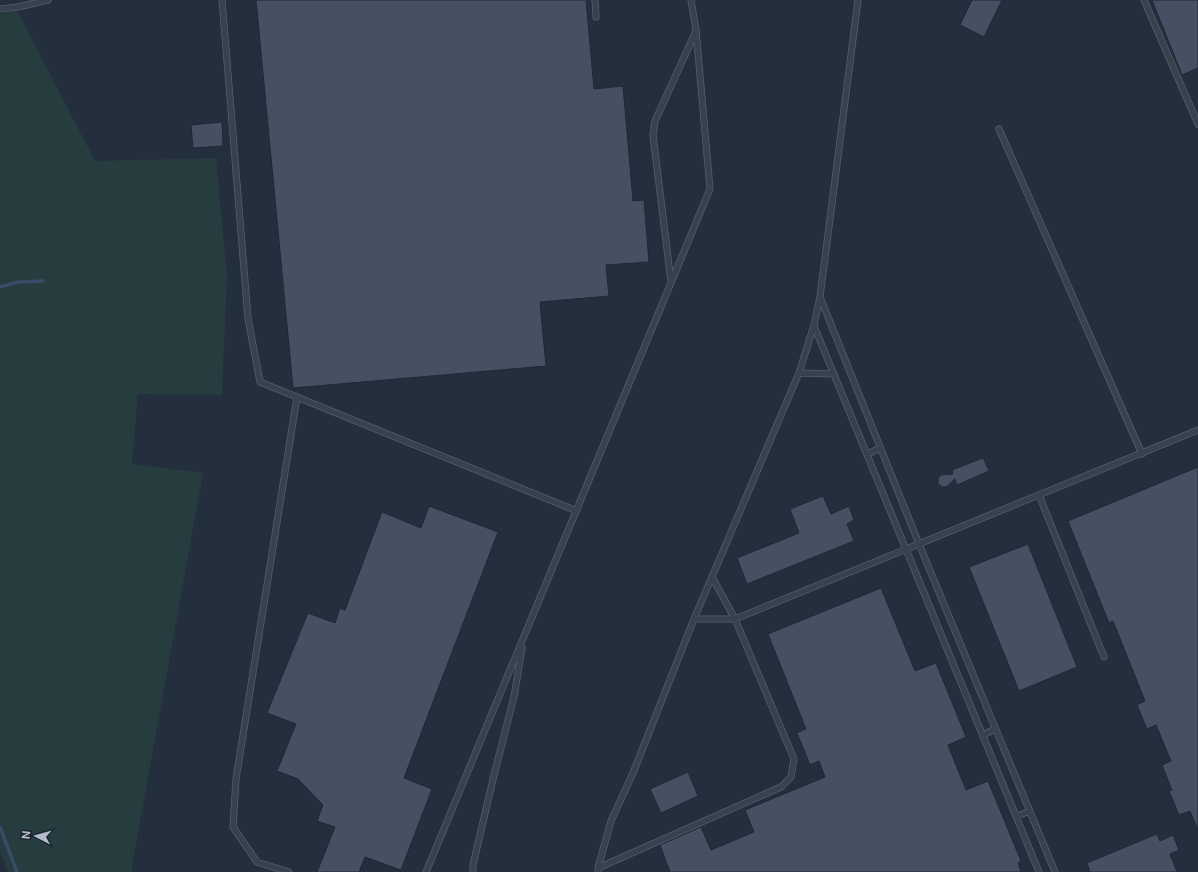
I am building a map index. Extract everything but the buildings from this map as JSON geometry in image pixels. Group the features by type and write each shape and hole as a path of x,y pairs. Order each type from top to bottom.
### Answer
{"lane":[{"path":"0,9 18,7 48,0"},
{"path":"222,0 248,318 260,382 577,511"},
{"path":"595,0 596,17"},
{"path":"426,872 710,189 696,30 691,0"},
{"path":"598,870 611,821 633,773 694,619 799,373 814,325 820,296 858,0"},
{"path":"1144,0 1198,124"},
{"path":"671,282 653,135 655,121 696,30"},
{"path":"999,129 1142,454"},
{"path":"820,296 919,544 1055,872"},
{"path":"814,325 1039,872"},
{"path":"799,373 834,374"},
{"path":"289,872 257,862 233,827 236,779 297,397"},
{"path":"694,619 735,619 1198,430"},
{"path":"868,454 880,448"},
{"path":"1039,496 1104,657"},
{"path":"598,870 781,787 791,777 794,759 735,619 712,577"},
{"path":"473,872 473,865 494,775 514,697 524,638"},
{"path":"983,735 995,729"},
{"path":"1017,816 1030,811"}],"green space":[{"path":"17,10 95,161 216,158 227,275 222,395 138,394 132,464 203,473 131,872 8,872 0,851 0,14"}],"waterway":[{"path":"0,287 18,282 43,281"},
{"path":"0,827 17,872"}]}
